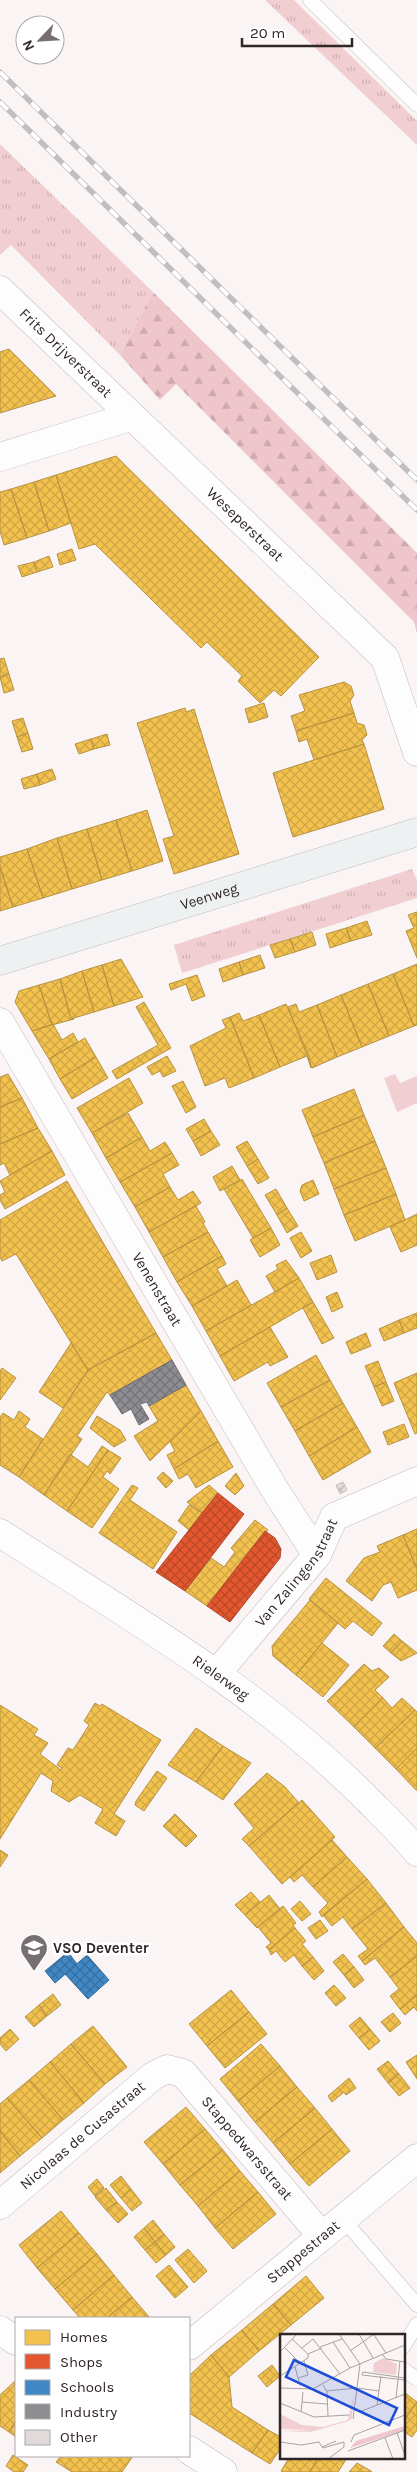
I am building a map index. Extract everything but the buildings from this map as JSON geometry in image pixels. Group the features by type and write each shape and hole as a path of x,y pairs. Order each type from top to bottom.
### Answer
{"street":[{"name":"Frits Drijverstraat","path":"0,290 130,416"},
{"path":"0,457 130,416"},
{"name":"Weseperstraat","path":"130,416 384,658 417,752"},
{"name":"Veenweg","path":"0,961 417,832"},
{"name":"Venenstraat","path":"0,1022 275,1490 317,1555"},
{"name":"Van Zalingenstraat","path":"216,1674 317,1555 334,1517 417,1481"},
{"name":"Rielerweg","path":"0,1533 216,1674 280,1720 339,1770 417,1852"},
{"name":"Nicolaas de Cusastraat","path":"0,2206 153,2076 167,2069"},
{"name":"Stappedwarsstraat","path":"167,2069 183,2072 322,2236"},
{"name":"Stappestraat","path":"190,2345 417,2158"},
{"path":"190,2451 223,2472"}],"lane":[{"path":"310,0 417,105"},
{"path":"343,2218 417,2305"},
{"path":"404,2345 417,2324"},
{"path":"404,2370 417,2378"}],"green space":[{"path":"265,0 294,0 417,121 417,145"},
{"path":"0,144 153,292 120,355 11,245 0,255"},
{"path":"153,292 417,553 417,633 414,622 176,384 160,400 120,355"},
{"path":"412,869 417,880 417,898 182,973 174,945"},
{"path":"395,1074 400,1083 417,1076 417,1103 397,1112 384,1078"}],"railway":[{"path":"0,72 417,480"},
{"path":"0,102 417,510"}],"place":[{"name":"VSO Deventer","path":"34,1972"}]}
